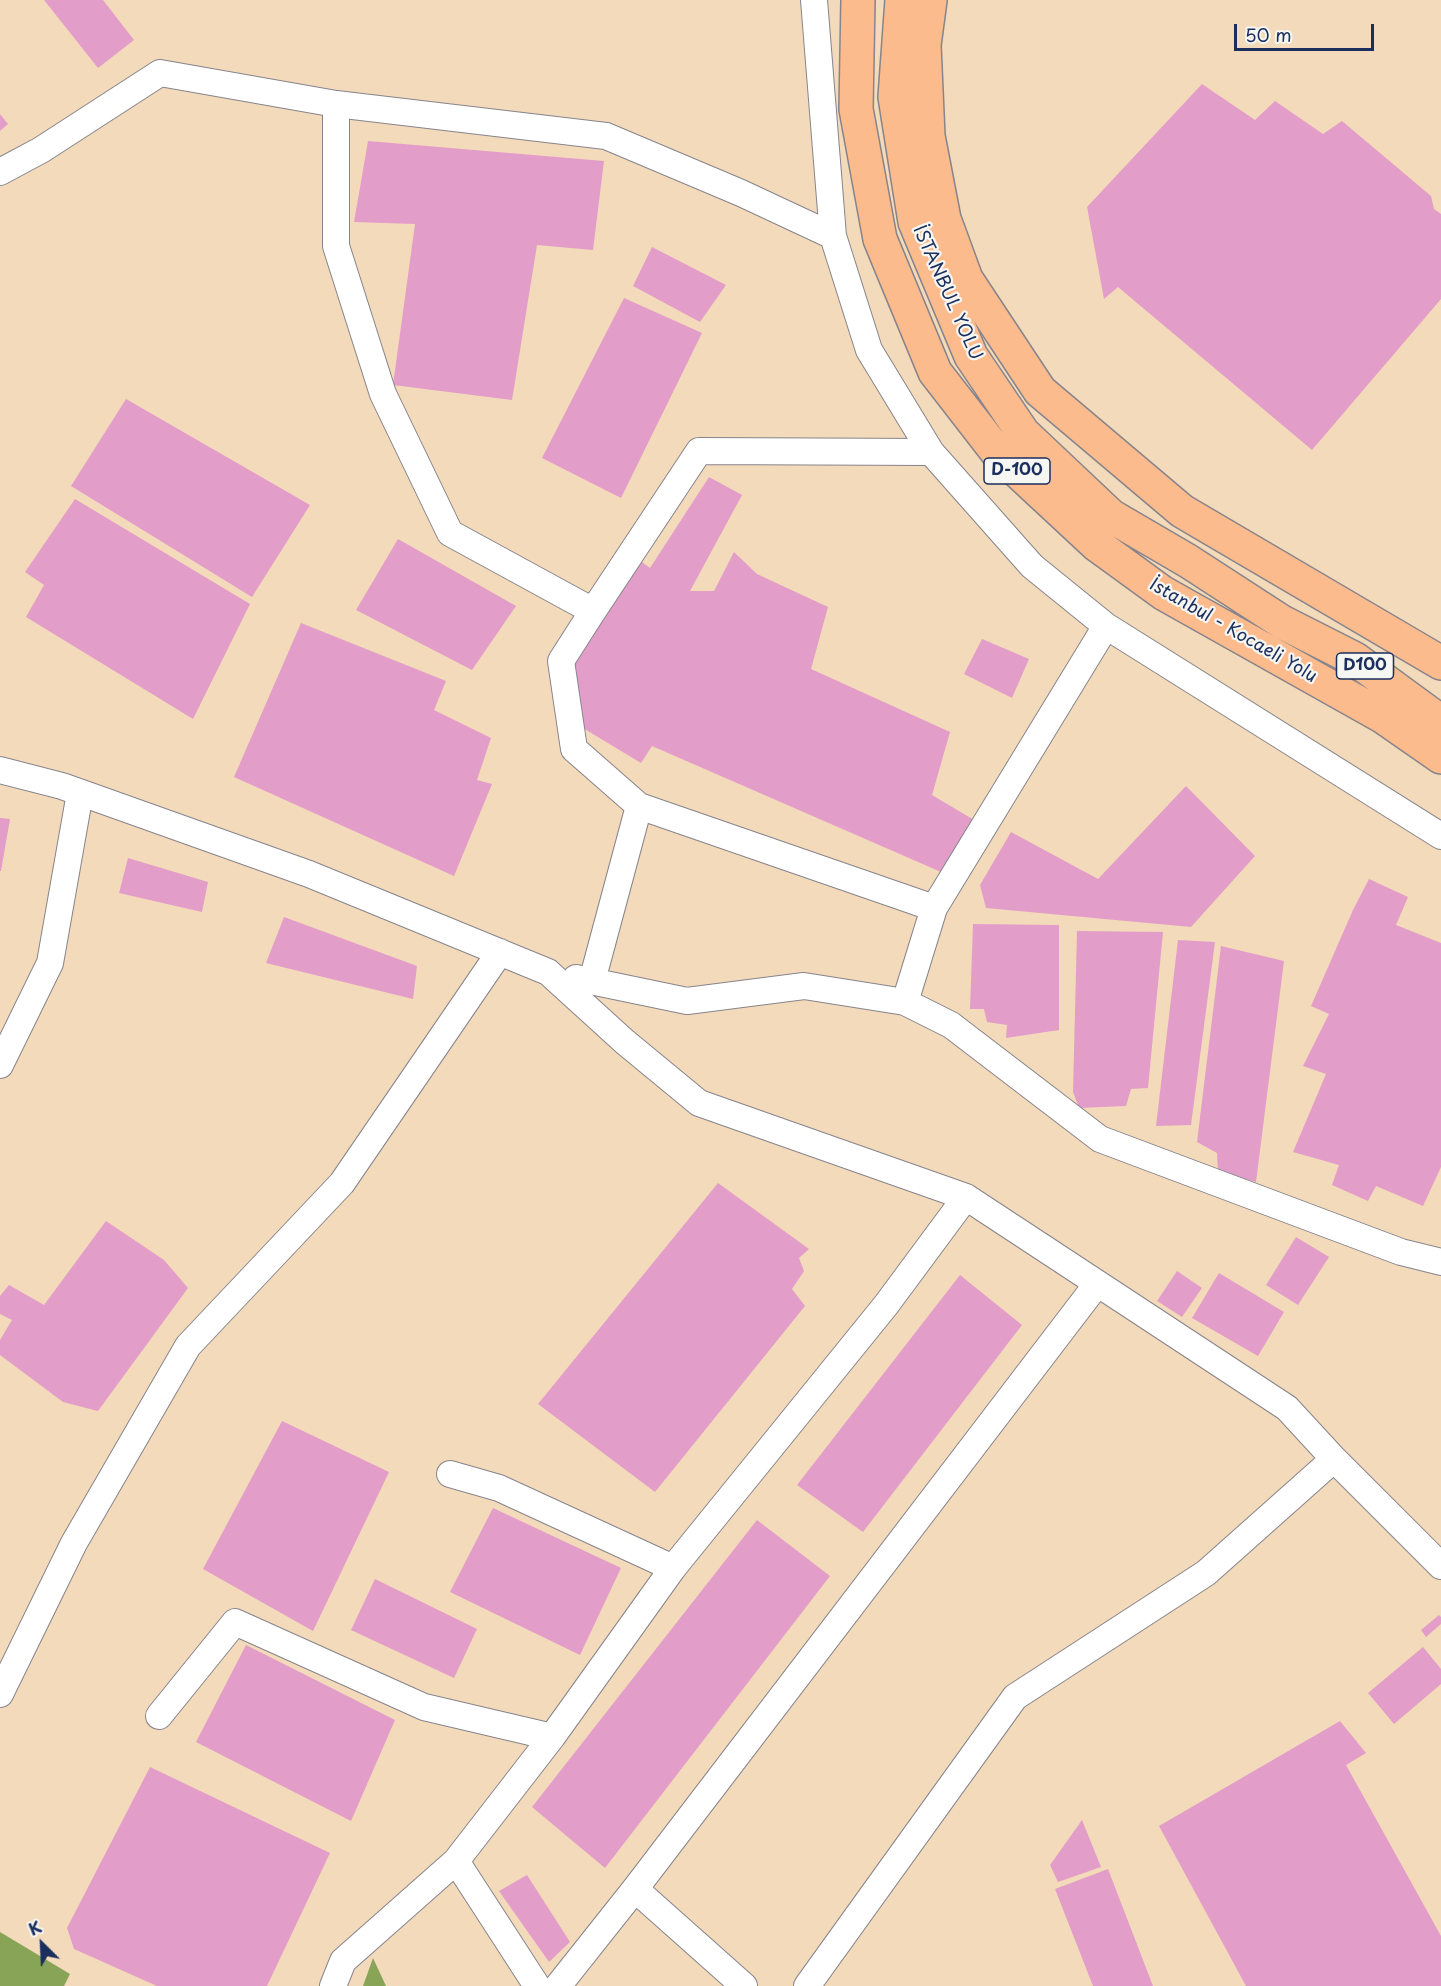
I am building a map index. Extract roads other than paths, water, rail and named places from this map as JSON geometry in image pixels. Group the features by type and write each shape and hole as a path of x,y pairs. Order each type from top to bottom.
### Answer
{"main road":[{"name":"İstanbul - Kocaeli Yolu","path":"858,0 856,109 880,239 935,372 997,452 1097,545 1163,593 1382,716 1441,758"},
{"name":"İSTANBUL YOLU","path":"902,0 896,97 915,222 971,356 1023,433 1111,516 1188,561 1282,622"},
{"path":"930,0 924,45 928,136 944,219 966,279 1040,391 1182,511 1441,663"},
{"name":"D100","path":"1282,622 1355,658 1441,722"}],"street":[{"path":"814,0 833,236 868,350 931,452 1032,566 1106,626 1441,836"},
{"path":"0,172 41,150 159,73 336,104 606,136 741,193 833,236"},
{"path":"336,104 336,246 383,394 450,533 593,611"},
{"path":"931,452 699,451 561,661 574,749 639,806 934,908"},
{"path":"905,1002 934,908 1106,626"},
{"path":"0,770 80,793 309,874 548,972 687,1001 804,986 905,1002 951,1025 1100,1139 1401,1252 1441,1262"},
{"path":"0,1065 50,963 80,793"},
{"path":"592,981 639,806"},
{"path":"0,1694 74,1543 188,1346 342,1183 500,952"},
{"path":"548,972 625,1042 699,1103 966,1197 1287,1408 1334,1459 1441,1566"},
{"path":"333,1986 343,1960 456,1861 552,1737 672,1568 886,1305 966,1197"},
{"path":"558,1986 635,1889 1096,1284"},
{"path":"807,1986 1016,1697 1206,1573 1334,1459"},
{"path":"450,1474 499,1488 672,1568"},
{"path":"159,1716 235,1622 424,1707 552,1737"},
{"path":"456,1861 537,1986"},
{"path":"635,1889 744,1986"}]}
